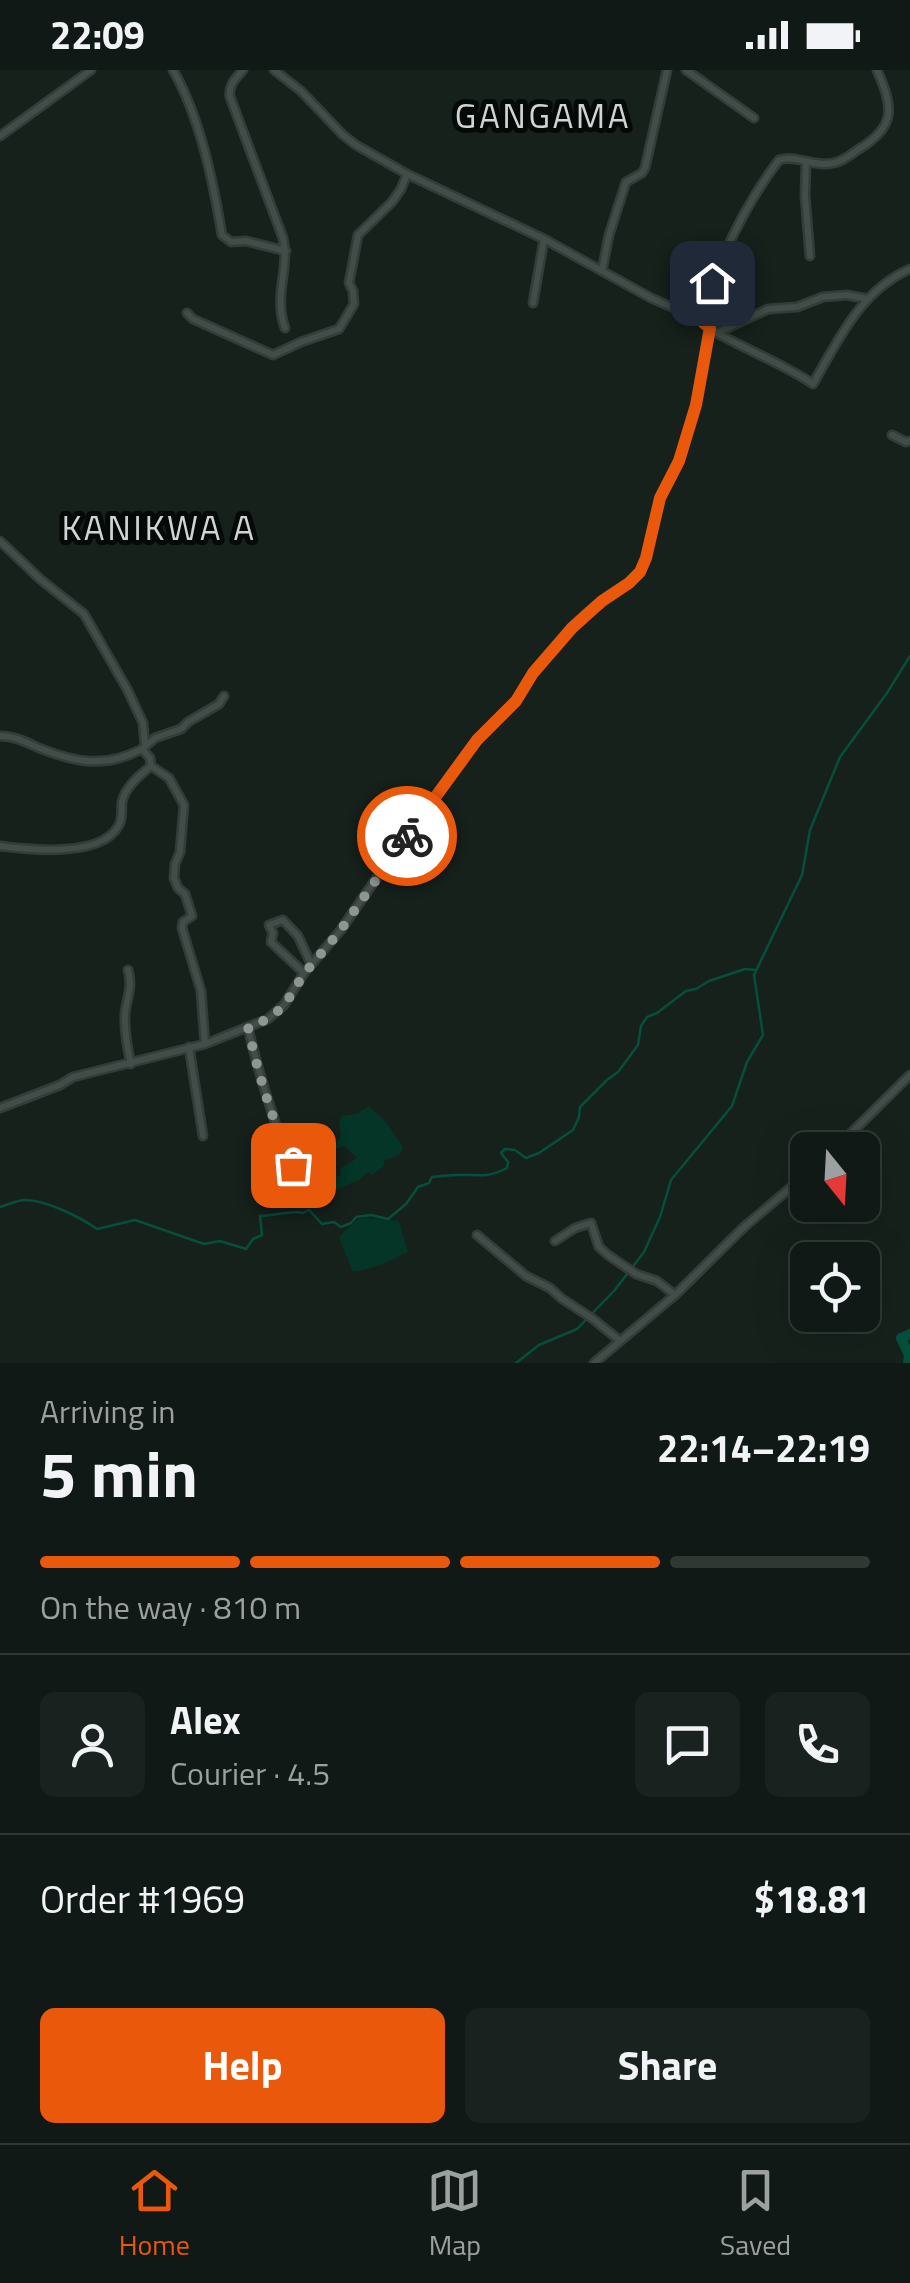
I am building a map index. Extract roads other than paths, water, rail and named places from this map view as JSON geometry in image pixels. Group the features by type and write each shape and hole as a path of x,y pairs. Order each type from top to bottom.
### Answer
{"street":[{"path":"0,136 91,70"},
{"path":"173,70 190,104 222,235 231,242 246,241 286,251"},
{"path":"243,70 229,90 283,238 286,251 279,296 286,328"},
{"path":"274,70 356,145 406,174 544,238 814,384 847,326 868,299 891,278 910,269"},
{"path":"602,271 626,182 645,168 667,70"},
{"path":"686,70 754,118"},
{"path":"699,319 727,246 778,160 828,164 842,161 879,135 890,110 877,70"},
{"path":"806,163 810,256"},
{"path":"187,313 273,355 339,329 354,304 349,283 358,235 392,202 406,174"},
{"path":"533,302 544,238"},
{"path":"713,331 768,310 797,307 823,297 847,295 868,299"},
{"path":"0,1108 73,1077 205,1044 278,1012 457,767 516,701 533,673 572,628 640,572 660,498 679,461 696,405 713,331"},
{"path":"892,436 910,442"},
{"path":"0,541 84,614 143,723 144,747 152,766 168,778 185,809 174,878 191,910 192,916 182,928 201,991 205,1044"},
{"path":"0,736 10,736 60,756 100,762 124,758 155,738 181,728 219,704 224,696"},
{"path":"0,846 51,850 87,847 104,839 122,821 123,797 152,766"},
{"path":"304,974 271,942 270,924 282,920 298,936 311,966"},
{"path":"128,970 131,981 125,1040 131,1064"},
{"path":"248,1027 279,1134 292,1152 293,1165"},
{"path":"189,1047 202,1136"},
{"path":"852,1132 910,1075"},
{"path":"594,1363 675,1296 744,1227 790,1188"},
{"path":"555,1242 591,1222 599,1246 636,1274 657,1281 675,1296"},
{"path":"477,1235 526,1276 550,1288 619,1340"}],"waterway":[{"path":"516,1363 539,1345 577,1329 614,1291 644,1252 671,1180 732,1106 747,1062 763,1035 754,975 802,875 810,830 840,757 910,656"},
{"path":"0,1207 33,1201 62,1210 97,1229 135,1220 204,1244 220,1241 246,1249 262,1235 260,1216 309,1210 322,1224 334,1222 341,1227 356,1217 388,1219 432,1177 493,1174 507,1168 508,1162 501,1153 505,1149 515,1150 526,1158 573,1130 580,1107 618,1072 638,1045 647,1017 709,981 745,969 756,970"},
{"path":"908,1363 909,1355 901,1338 910,1334"}],"district":[{"name":"GANGAMA","path":"543,115"},
{"name":"KANIKWA A","path":"159,527"}]}
